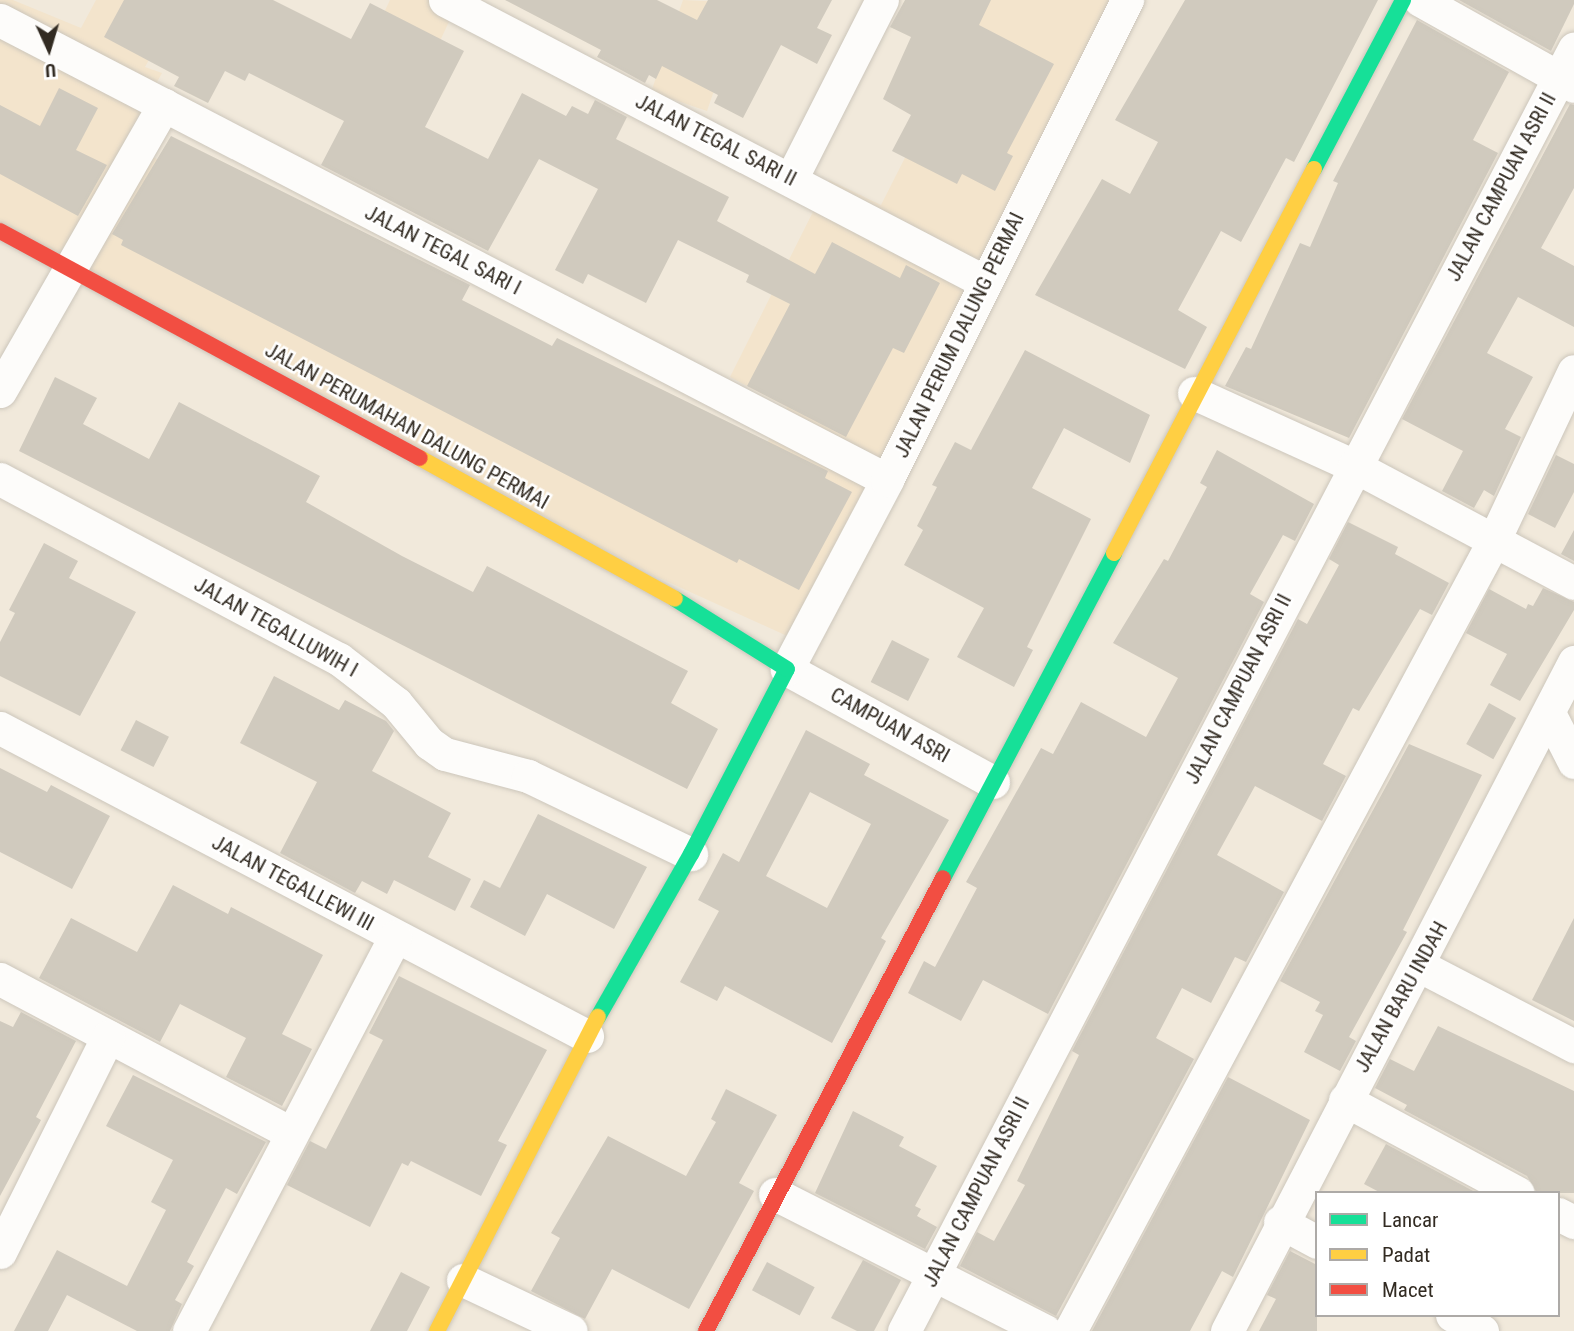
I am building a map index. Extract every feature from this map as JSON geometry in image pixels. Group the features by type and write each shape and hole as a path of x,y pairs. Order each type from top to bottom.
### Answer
{"street":[{"name":"JALAN TEGAL SARI II","path":"445,0 985,282"},
{"path":"791,179 882,0"},
{"name":"JALAN PERUM DALUNG PERMAI","path":"787,669 887,480 1126,0"},
{"path":"706,1331 1194,393 1403,0"},
{"path":"1420,0 1569,71"},
{"name":"JALAN TEGAL SARI I","path":"0,20 887,480"},
{"name":"JALAN CAMPUAN ASRI II","path":"904,1331 1354,466 1569,71"},
{"path":"0,391 164,105"},
{"name":"JALAN PERUMAHAN DALUNG PERMAI","path":"0,231 73,267 621,566 787,669"},
{"path":"1070,1331 1493,541 1574,371"},
{"path":"1194,393 1354,466 1574,583"},
{"name":"JALAN TEGALLUWIH I","path":"0,479 339,659 390,698 429,743 445,754 528,776 691,855"},
{"name":"JALAN BARU INDAH","path":"1227,1331 1280,1222 1420,966 1574,662"},
{"path":"437,1331 587,1036 691,855 787,669"},
{"name":"CAMPUAN ASRI","path":"787,669 993,782"},
{"path":"1549,713 1572,753"},
{"name":"JALAN TEGALLEWI III","path":"0,728 587,1036"},
{"path":"189,1331 289,1132 396,937"},
{"path":"1420,966 1574,1046"},
{"path":"0,979 289,1132"},
{"path":"0,1252 108,1036"},
{"path":"1345,1100 1514,1191"},
{"path":"775,1194 1045,1331"},
{"path":"1280,1222 1315,1241"},
{"path":"463,1280 571,1331"},
{"path":"1456,1317 1482,1331"}],"shaded area":[{"path":"0,0 13,0 81,28 96,0 183,0 145,67 162,73 124,142 754,466 787,407 730,377 829,180 881,205 985,0 1136,0 807,645 655,576 0,222"},
{"path":"390,0 459,0 421,82 363,57"},
{"path":"683,0 744,3 707,111 651,92"}],"building":[{"path":"124,0 273,0 351,39 370,3 464,51 425,127 488,159 522,93 566,116 572,106 588,114 595,100 627,117 616,139 729,197 717,221 815,274 832,242 900,278 906,265 940,283 904,353 893,348 846,437 747,386 790,304 746,282 749,275 678,240 646,303 588,274 583,284 555,270 598,189 539,159 488,251 321,165 344,121 249,73 245,81 225,71 208,103 174,86 179,77 104,37"},
{"path":"505,0 657,0 697,20 708,0 832,0 817,28 832,35 817,64 781,45 743,118 714,103 718,95 662,66 656,79 649,75 645,83 597,57 601,50"},
{"path":"905,0 991,0 979,25 1054,64 1007,153 1013,156 995,191 962,174 957,184 892,151 911,115 883,99 911,37 890,27"},
{"path":"1185,0 1378,0 1294,162 1286,158 1241,242 1221,231 1178,310 1207,327 1185,369 1035,295 1102,179 1130,194 1158,142 1115,120"},
{"path":"1459,0 1574,0 1574,4 1551,51"},
{"path":"1417,20 1509,72 1473,140 1498,153 1349,438 1225,386 1246,347 1251,349 1300,243 1310,247 1338,183 1333,181"},
{"path":"59,88 98,108 76,150 107,165 78,216 0,174 0,105 40,126"},
{"path":"1570,104 1574,105 1574,188 1541,248 1574,266 1574,327 1518,297 1487,353 1533,377 1505,429 1521,437 1494,496 1484,490 1474,508 1442,491 1463,451 1402,419"},
{"path":"171,136 470,285 462,300 552,346 557,338 828,471 825,478 852,492 799,590 739,559 737,563 121,245 123,240 112,234"},
{"path":"1025,350 1150,415 1130,463 1064,428 1032,488 1091,519 1027,647 1033,650 1014,687 957,657 984,608 904,565 923,530 917,526 937,487 932,485 955,442 971,450"},
{"path":"55,377 97,398 83,424 149,459 179,402 320,476 306,502 402,556 473,592 487,566 688,671 671,703 718,729 687,789 19,451"},
{"path":"1217,450 1314,504 1295,541 1283,535 1250,594 1264,602 1048,1014 983,980 961,1021 908,993 924,961 935,967 977,888 966,882 1041,748 1053,754 1081,702 1146,737 1178,678 1113,643 1164,559 1168,561 1207,487 1200,483"},
{"path":"1556,455 1574,464 1574,492 1555,528 1528,514"},
{"path":"1348,522 1398,547 1395,554 1449,583 1432,615 1420,609 1359,711 1353,708 1323,764 1346,776 1322,821 1255,786 1217,855 1284,892 1246,962 1235,957 1211,1003 1182,988 1156,1038 1194,1059 1056,1316 960,1266 977,1232 994,1241 1025,1185 1017,1181 1079,1055 1072,1051 1298,619 1307,624 1339,565 1329,559"},
{"path":"1574,530 1574,561 1561,554"},
{"path":"44,543 78,561 69,578 136,612 80,716 0,676 0,642 15,613 9,610"},
{"path":"1543,588 1574,602 1574,610 1520,701 1490,685 1507,654 1466,633 1489,589 1526,609 1528,604 1533,606"},
{"path":"892,640 929,659 908,701 871,682"},
{"path":"274,676 339,710 345,700 386,721 394,731 372,771 451,813 428,857 471,879 455,911 394,880 387,894 362,881 355,893 280,853 317,782 240,743"},
{"path":"1489,703 1516,718 1493,759 1466,744"},
{"path":"136,720 169,737 154,767 121,750"},
{"path":"806,730 870,764 864,775 949,820 881,938 886,941 832,1043 725,986 717,1001 680,982 719,911 698,900 723,853 739,862","holes":["810,792 871,824 827,908 766,876"]},
{"path":"1409,744 1482,775 1403,930 1407,932 1349,1037 1356,1041 1340,1071 1304,1052 1323,1015 1315,1011 1320,1002 1280,981"},
{"path":"0,768 47,792 51,785 110,816 72,889 0,852"},
{"path":"538,814 647,867 614,929 547,894 525,936 470,907 484,880 500,888"},
{"path":"173,885 228,914 231,907 323,955 282,1034 312,1049 282,1106 226,1077 246,1038 180,1004 160,1042 39,978 71,918 137,952"},
{"path":"1574,918 1574,1021 1532,1000"},
{"path":"399,976 547,1050 498,1141 507,1145 481,1196 411,1161 408,1166 402,1163 370,1227 287,1185 310,1141 326,1149 383,1040 369,1033"},
{"path":"21,1012 76,1041 36,1117 41,1120 0,1196 0,1021 13,1027"},
{"path":"1438,1026 1574,1091 1574,1193 1536,1191 1527,1176 1404,1110 1407,1105 1375,1088 1390,1059 1414,1071"},
{"path":"133,1075 266,1142 237,1194 226,1188 187,1262 194,1266 175,1300 182,1304 170,1331 137,1331 67,1295 48,1331 14,1331 57,1250 127,1286 166,1210 151,1202 173,1160 106,1126"},
{"path":"1228,1077 1310,1120 1233,1277 1222,1271 1190,1331 1092,1331"},
{"path":"726,1089 777,1115 739,1183 754,1191 689,1309 612,1269 585,1319 531,1291 560,1238 551,1233 608,1136 686,1176 716,1122 711,1119"},
{"path":"853,1111 904,1137 899,1146 937,1166 915,1206 921,1209 917,1216 937,1227 925,1249 815,1193"},
{"path":"1386,1144 1473,1191 1377,1191 1364,1184"},
{"path":"1290,1251 1315,1264 1317,1331 1259,1331 1276,1299 1267,1295"},
{"path":"863,1260 901,1280 874,1331 857,1331 831,1318"},
{"path":"767,1262 815,1287 800,1316 752,1290"},
{"path":"401,1272 430,1287 407,1331 370,1331"}],"traffic: fast":[{"path":"1314,169 1403,0"},
{"path":"943,878 1114,553"},
{"path":"598,1017 691,854 787,669 675,599"}],"traffic: slow":[{"path":"1114,553 1314,169"},
{"path":"420,458 675,599"},
{"path":"437,1331 598,1017"}],"traffic: jam":[{"path":"0,231 420,458"},
{"path":"706,1331 943,878"}]}
